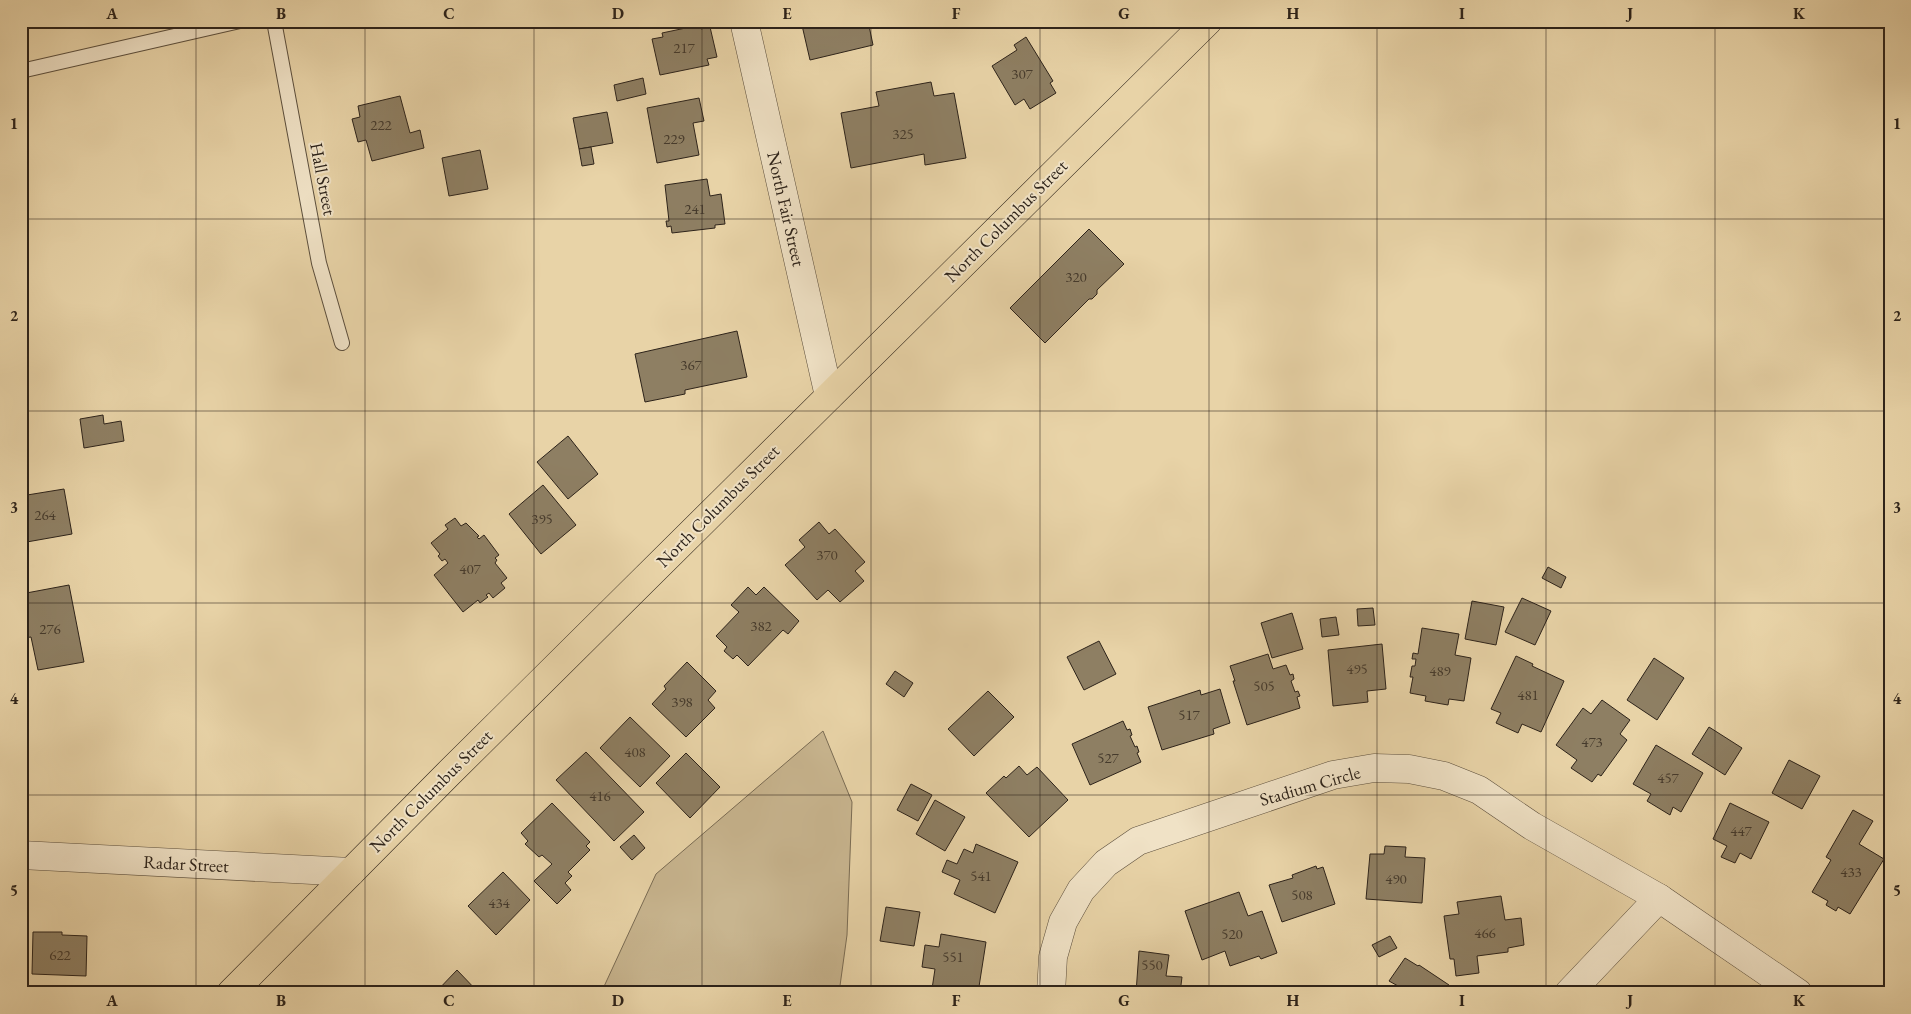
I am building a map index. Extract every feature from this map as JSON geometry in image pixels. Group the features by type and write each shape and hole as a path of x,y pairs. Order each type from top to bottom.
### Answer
{"main road":[{"name":"North Columbus Street","path":"231,993 1208,21"}],"street":[{"name":"North Fair Street","path":"744,21 829,396"},
{"name":"Stadium Circle","path":"1051,993 1053,957 1063,922 1081,890 1106,863 1138,841 1333,775 1374,768 1409,769 1444,776 1479,790 1532,826 1659,898 1798,993"},
{"name":"Radar Street","path":"21,855 351,872"},
{"path":"1569,993 1659,898"}],"lane":[{"path":"21,71 240,21"},
{"name":"Hall Street","path":"274,21 320,263 342,342"}],"shaded area":[{"path":"823,731 852,802 847,935 839,993 601,993 656,874"}],"building":[{"path":"801,21 868,21 873,45 810,60"},
{"path":"700,25 701,29 710,27 717,57 707,59 709,65 660,75 652,39 663,37 662,33"},
{"path":"1026,37 1053,81 1050,83 1056,93 1030,109 1024,99 1015,105 992,66 1017,50 1014,45"},
{"path":"643,78 646,94 617,101 614,85"},
{"path":"931,82 934,96 954,93 966,158 925,165 924,154 851,168 841,113 879,106 876,92"},
{"path":"400,96 410,133 420,130 424,148 372,161 366,140 358,142 352,119 360,117 358,106"},
{"path":"699,98 704,121 693,123 699,155 657,163 647,108"},
{"path":"607,112 613,143 579,149 573,118"},
{"path":"591,147 594,164 582,166 579,149"},
{"path":"480,150 488,189 449,196 442,158"},
{"path":"707,179 710,196 721,194 725,224 715,225 715,228 672,233 671,226 667,227 666,221 669,221 665,185"},
{"path":"1089,229 1124,264 1097,290 1097,294 1092,299 1089,299 1045,343 1010,308"},
{"path":"737,331 747,377 685,390 685,394 645,402 635,354"},
{"path":"103,415 104,424 121,421 124,441 84,448 80,419"},
{"path":"568,436 598,474 568,499 537,462"},
{"path":"543,485 576,525 541,554 509,514"},
{"path":"64,489 72,534 21,543 21,496"},
{"path":"455,518 461,526 466,523 479,536 477,537 479,539 484,535 499,555 495,558 497,560 495,563 507,578 501,583 505,588 493,598 489,593 486,595 488,597 480,603 478,600 463,612 434,575 448,563 445,559 442,561 438,556 440,554 431,543 448,529 445,525"},
{"path":"819,522 829,534 835,529 865,562 855,571 864,581 840,602 828,590 817,600 785,565 805,547 799,540"},
{"path":"1548,567 1566,577 1561,588 1542,578"},
{"path":"69,585 84,662 38,670 31,637 24,638 21,622 21,594"},
{"path":"748,587 756,595 764,587 799,621 788,634 783,630 748,666 737,655 733,659 724,651 727,647 716,636 739,612 731,605"},
{"path":"1522,598 1551,611 1535,645 1505,632"},
{"path":"1472,601 1504,607 1496,645 1465,639"},
{"path":"1373,608 1375,625 1358,626 1357,609"},
{"path":"1292,613 1303,649 1272,658 1261,623"},
{"path":"1336,617 1339,635 1322,637 1320,619"},
{"path":"1422,628 1459,634 1455,655 1471,658 1464,701 1449,699 1448,705 1425,701 1426,696 1410,693 1413,677 1410,677 1412,666 1415,666 1416,659 1412,659 1413,653 1418,654"},
{"path":"1099,641 1116,674 1084,690 1067,657"},
{"path":"1382,644 1386,689 1367,691 1368,702 1333,706 1328,650"},
{"path":"1268,654 1273,669 1286,665 1290,675 1293,674 1294,679 1291,681 1295,692 1298,691 1300,696 1297,697 1300,708 1247,725 1230,666"},
{"path":"1516,656 1564,681 1541,732 1522,724 1518,733 1496,723 1501,713 1491,709"},
{"path":"1654,658 1684,678 1657,720 1627,700"},
{"path":"687,662 716,691 708,700 715,708 686,737 652,704 666,689 664,686"},
{"path":"895,671 913,683 904,697 886,684"},
{"path":"1220,689 1230,723 1213,729 1214,734 1162,750 1148,707 1200,690 1201,695"},
{"path":"988,691 1014,717 974,756 948,729"},
{"path":"1602,700 1630,720 1620,734 1627,740 1601,776 1598,774 1592,782 1571,768 1577,760 1556,745 1583,708 1591,714"},
{"path":"630,717 670,756 640,787 600,748"},
{"path":"1123,721 1127,730 1130,729 1132,735 1130,736 1135,747 1137,746 1139,752 1137,753 1141,762 1090,785 1072,744"},
{"path":"1709,727 1742,748 1725,775 1692,754"},
{"path":"1656,745 1703,773 1681,812 1673,807 1670,815 1647,801 1651,794 1633,784"},
{"path":"586,752 644,812 614,841 556,780"},
{"path":"686,753 720,787 690,818 656,783"},
{"path":"1789,760 1820,776 1802,809 1772,793"},
{"path":"1019,766 1027,775 1037,767 1068,800 1029,837 986,793 1004,776 1006,778"},
{"path":"911,784 932,795 918,821 897,810"},
{"path":"935,800 965,817 945,851 916,834"},
{"path":"552,803 590,842 586,846 590,850 568,872 572,876 565,883 571,890 557,904 534,881 552,864 542,855 539,857 525,844 528,841 521,833"},
{"path":"1730,803 1769,822 1751,859 1740,853 1735,863 1721,857 1727,846 1713,839"},
{"path":"1853,810 1873,821 1859,844 1884,859 1850,914 1838,907 1836,911 1826,905 1828,901 1812,892 1831,860 1826,857"},
{"path":"634,835 645,848 632,860 620,847"},
{"path":"976,844 1018,862 995,913 954,894 960,880 942,872 947,860 957,864 964,849 973,853"},
{"path":"1385,846 1406,847 1405,857 1425,858 1422,903 1366,899 1370,854 1384,854"},
{"path":"1316,866 1317,869 1323,867 1335,904 1282,922 1269,885 1293,878 1292,875"},
{"path":"503,872 530,900 496,935 468,906"},
{"path":"1239,892 1248,916 1262,911 1277,953 1261,959 1259,956 1230,966 1225,951 1202,960 1185,911"},
{"path":"1501,896 1505,920 1521,918 1524,945 1508,948 1508,952 1477,956 1479,973 1456,976 1454,959 1450,959 1444,916 1459,914 1457,902"},
{"path":"886,907 920,912 914,946 880,941"},
{"path":"33,932 62,932 62,935 87,936 86,976 32,974"},
{"path":"941,934 986,942 978,993 955,993 932,989 935,969 922,967 925,945 939,947"},
{"path":"1390,936 1397,948 1379,957 1372,945"},
{"path":"1139,951 1169,955 1166,976 1182,977 1180,993 1136,993"},
{"path":"1405,958 1449,985 1444,993 1394,993 1398,986 1389,981"},
{"path":"457,970 479,993 435,993"}]}
